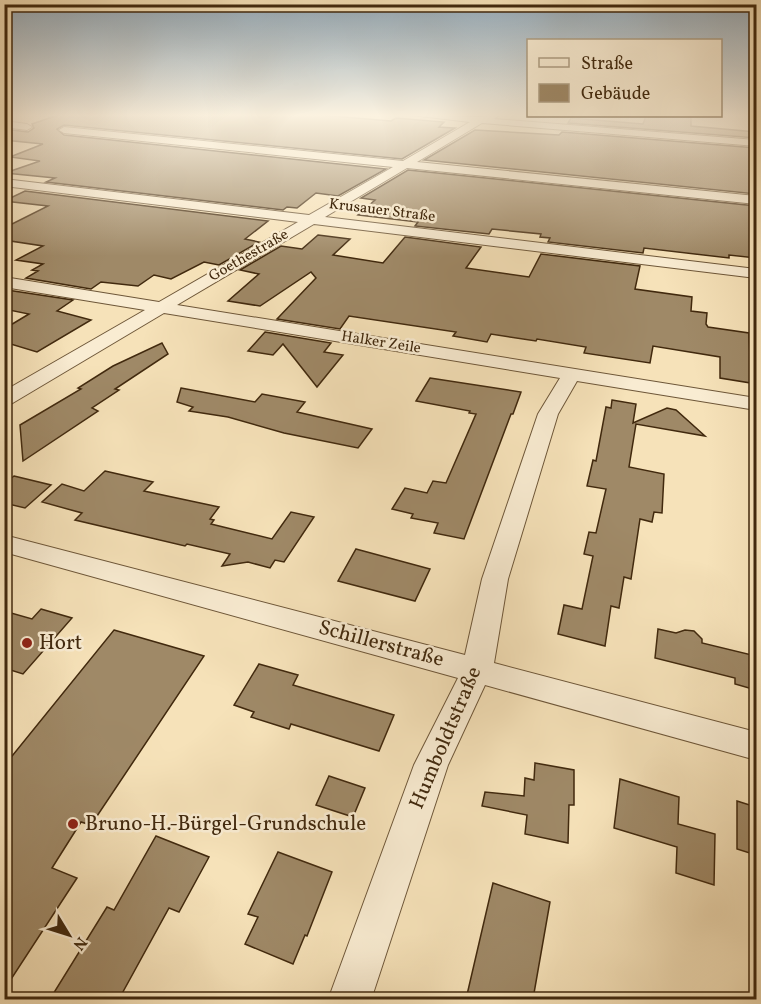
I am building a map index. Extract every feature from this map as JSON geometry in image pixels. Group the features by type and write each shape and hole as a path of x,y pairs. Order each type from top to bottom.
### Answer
{"street":[{"path":"375,162 756,200"},
{"name":"Goethestraße","path":"4,400 411,162"},
{"name":"Krusauer Straße","path":"4,182 756,274"},
{"name":"Halker Zeile","path":"4,282 756,404"},
{"name":"Humboldtstraße","path":"348,999 431,765 477,670 495,579 548,414 572,375"},
{"name":"Schillerstraße","path":"4,543 756,746"}],"building":[{"path":"38,162 318,162 386,169 338,196 316,193 297,208 287,207 283,210 46,182 55,178 5,173"},
{"path":"442,162 756,162 756,194"},
{"path":"408,170 756,206 756,258 729,255 729,258 644,248 643,253 548,242 550,238 540,237 541,234 492,229 489,234 415,226 418,222 358,215 375,200 361,198"},
{"path":"25,191 268,221 245,239 259,242 219,265 204,262 171,279 154,275 138,286 101,282 91,289 26,278 38,271 32,270 43,264 16,260 43,246 4,240 4,228 48,206 4,201"},
{"path":"318,235 350,239 333,255 383,263 405,237 481,247 466,268 529,277 541,254 640,266 635,289 692,297 691,311 707,313 708,327 749,333 751,383 720,378 720,357 653,346 650,363 584,353 586,347 537,339 536,341 491,334 487,342 453,336 456,332 349,316 340,329 277,319 316,278 311,272 260,306 228,301 259,274 240,270 281,246 302,249"},
{"path":"7,290 73,300 57,311 91,320 37,352 4,342 4,329 29,314 4,309 4,292"},
{"path":"265,332 331,343 324,352 343,355 317,387 283,344 273,355 248,351"},
{"path":"162,343 168,354 115,389 119,390 92,408 98,411 23,461 20,425 81,389 78,388 113,366"},
{"path":"430,378 521,392 464,539 434,533 438,523 411,518 413,514 392,509 405,488 427,493 433,481 446,483 476,414 416,401"},
{"path":"181,388 255,402 262,394 305,402 297,412 372,429 358,448 284,433 228,417 189,411 193,407 177,402"},
{"path":"612,400 636,404 633,423 667,408 676,410 705,436 636,424 629,467 664,474 662,513 654,512 652,522 640,519 631,579 624,577 619,608 611,606 605,646 558,634 564,605 582,609 593,556 584,554 589,532 596,533 606,489 587,486 593,460 596,461 606,407 611,408"},
{"path":"105,471 153,482 144,491 219,507 210,519 214,520 211,524 272,539 291,512 314,517 284,562 275,560 270,568 248,562 222,566 230,554 187,544 185,546 75,520 82,513 42,502 62,484 84,491"},
{"path":"14,476 51,485 25,508 4,503 4,484"},
{"path":"356,549 430,569 415,601 338,581"},
{"name":"Hort","path":"41,609 72,618 23,674 4,668 4,611 32,619"},
{"path":"658,629 676,633 685,630 694,631 702,639 702,643 756,656 756,690 735,684 735,678 655,658"},
{"path":"114,630 204,656 91,825 81,822 52,868 77,878 4,990 4,766"},
{"path":"259,664 298,675 293,685 394,715 379,751 291,724 289,729 251,717 254,712 234,705"},
{"path":"535,763 574,770 574,805 569,805 568,843 525,834 527,815 482,806 485,792 524,796 525,778 534,780"},
{"path":"329,776 365,788 353,817 316,805"},
{"path":"620,779 679,797 678,824 715,834 714,885 676,873 677,847 614,828"},
{"path":"737,801 756,807 756,855 737,849"},
{"path":"156,836 209,857 179,912 169,908 119,999 50,999 107,907 114,910"},
{"path":"278,852 332,872 307,936 305,935 293,964 245,944 258,917 248,914"},
{"path":"493,883 550,902 533,999 466,999"}],"place":[{"name":"Hort","path":"27,643"},
{"name":"Bruno-H.-Bürgel-Grundschule","path":"73,824"}]}
